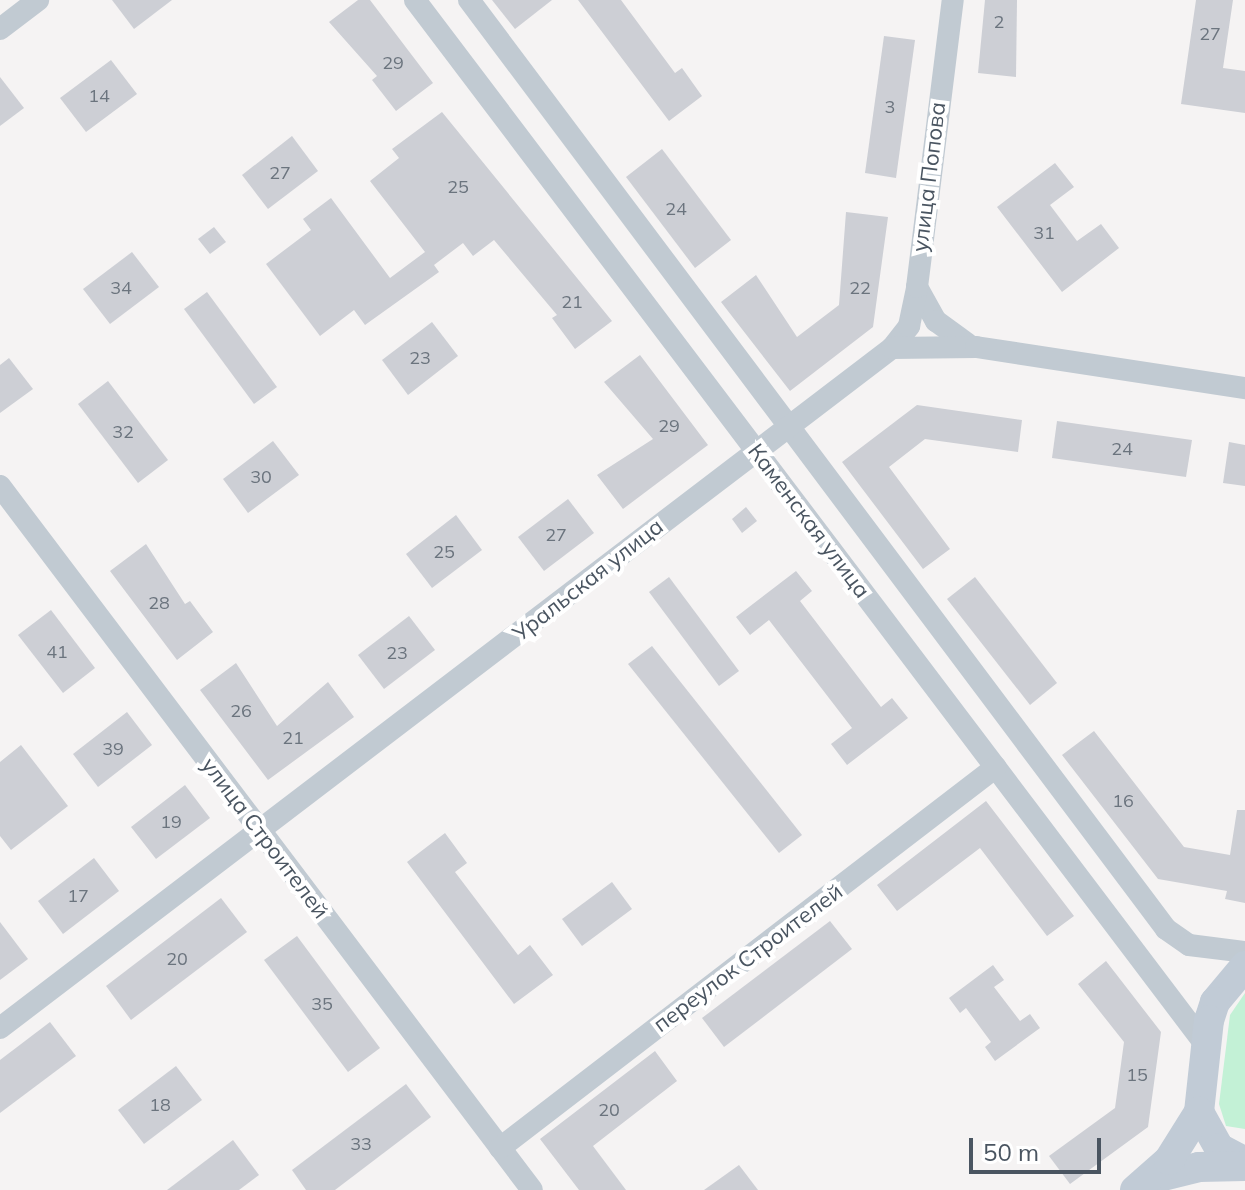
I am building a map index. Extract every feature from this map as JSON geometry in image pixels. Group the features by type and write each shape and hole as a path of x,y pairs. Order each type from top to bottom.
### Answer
{"main road":[{"path":"1245,966 1215,1002 1204,1043 1199,1112 1219,1148 1245,1164"},
{"path":"1142,1185 1199,1112"},
{"path":"1142,1185 1199,1167 1245,1164"}],"street":[{"path":"0,29 38,0"},
{"name":"Каменская улица","path":"415,0 1204,1043"},
{"name":"Каменская улица","path":"469,0 1137,892 1178,939 1245,952"},
{"name":"улица Попова","path":"892,348 909,326 917,287 953,0"},
{"path":"917,287 936,321 976,347"},
{"path":"892,348 976,347 1245,388"},
{"name":"Уральская улица","path":"0,1028 261,833 755,450 892,348"},
{"name":"улица Строителей","path":"0,486 532,1190"},
{"name":"переулок Строителей","path":"500,1148 996,767"},
{"path":"1107,915 1137,892"}],"green space":[{"path":"1245,993 1245,1129 1226,1126 1219,1104 1230,1015"}],"building":[{"path":"112,0 172,0 134,29"},
{"path":"358,0 370,0 433,83 396,111 372,80 377,76 329,22"},
{"path":"492,0 552,0 515,29"},
{"path":"578,0 621,0 675,73 682,68 702,96 669,121"},
{"path":"985,0 1017,0 1016,77 978,73"},
{"path":"1196,0 1233,0 1223,68 1245,71 1245,113 1181,104"},
{"path":"884,36 915,40 896,178 865,173"},
{"path":"111,60 137,94 86,132 60,98"},
{"path":"0,77 24,108 0,126"},
{"path":"442,112 612,321 575,349 552,318 557,315 494,240 473,256 463,243 434,265 439,272 365,325 354,310 320,336 266,264 311,230 303,219 331,198 390,278 425,252 370,181 399,158 392,149"},
{"path":"292,136 318,171 268,209 242,175"},
{"path":"662,149 731,240 695,268 626,177"},
{"path":"1055,163 1074,187 1050,205 1077,241 1101,224 1119,248 1062,292 997,207"},
{"path":"846,212 888,217 873,327 790,391 721,302 756,275 797,337 839,305"},
{"path":"214,227 226,242 210,254 198,239"},
{"path":"132,252 159,287 110,324 83,289"},
{"path":"207,292 277,387 254,404 184,309"},
{"path":"432,322 458,356 408,395 382,360"},
{"path":"640,355 708,445 623,509 597,475 653,439 604,382"},
{"path":"9,358 33,389 0,413 0,365"},
{"path":"108,381 168,460 138,483 78,404"},
{"path":"917,405 1022,420 1018,452 925,439 889,467 950,549 923,569 842,462"},
{"path":"1057,421 1192,440 1186,477 1052,458"},
{"path":"273,441 299,475 248,513 223,479"},
{"path":"1229,442 1245,445 1245,486 1223,483"},
{"path":"568,499 594,533 544,571 518,537"},
{"path":"746,507 757,521 742,533 732,519"},
{"path":"456,515 482,550 432,588 406,554"},
{"path":"146,544 185,604 190,601 213,632 177,660 110,571"},
{"path":"796,571 812,591 800,601 881,707 892,698 908,718 847,765 831,744 852,728 769,620 750,635 736,617"},
{"path":"669,577 739,671 719,686 649,592"},
{"path":"975,577 1057,683 1030,705 947,599"},
{"path":"51,610 95,668 63,693 18,635"},
{"path":"409,616 435,650 384,689 358,655"},
{"path":"652,646 802,835 779,853 628,664"},
{"path":"236,663 277,726 328,682 354,717 268,780 200,690"},
{"path":"127,712 152,745 98,787 73,754"},
{"path":"1094,731 1184,847 1230,855 1237,810 1245,810 1245,903 1225,899 1227,891 1158,879 1062,755"},
{"path":"21,745 68,806 11,850 0,836 0,762"},
{"path":"185,785 210,818 156,859 131,827"},
{"path":"986,801 1074,916 1047,936 980,848 897,911 877,885"},
{"path":"445,833 467,863 455,872 518,955 530,945 553,975 514,1004 407,862"},
{"path":"94,858 119,891 63,934 38,901"},
{"path":"612,882 632,909 582,946 562,919"},
{"path":"221,898 247,932 131,1020 106,986"},
{"path":"830,921 852,949 724,1047 702,1018"},
{"path":"0,922 28,959 0,980"},
{"path":"297,936 380,1048 348,1072 264,960"},
{"path":"1106,961 1161,1032 1148,1127 1070,1184 1049,1156 1115,1108 1124,1042 1078,984"},
{"path":"993,965 1004,980 994,987 1020,1021 1030,1014 1040,1028 995,1061 985,1047 991,1042 966,1008 960,1013 949,998"},
{"path":"50,1022 76,1056 0,1113 0,1060"},
{"path":"655,1051 677,1081 593,1146 626,1190 579,1190 540,1139"},
{"path":"176,1066 202,1100 144,1144 118,1110"},
{"path":"406,1084 431,1117 335,1190 306,1190 292,1170"},
{"path":"233,1140 259,1175 239,1190 167,1190"},
{"path":"739,1165 758,1190 704,1190"}]}
